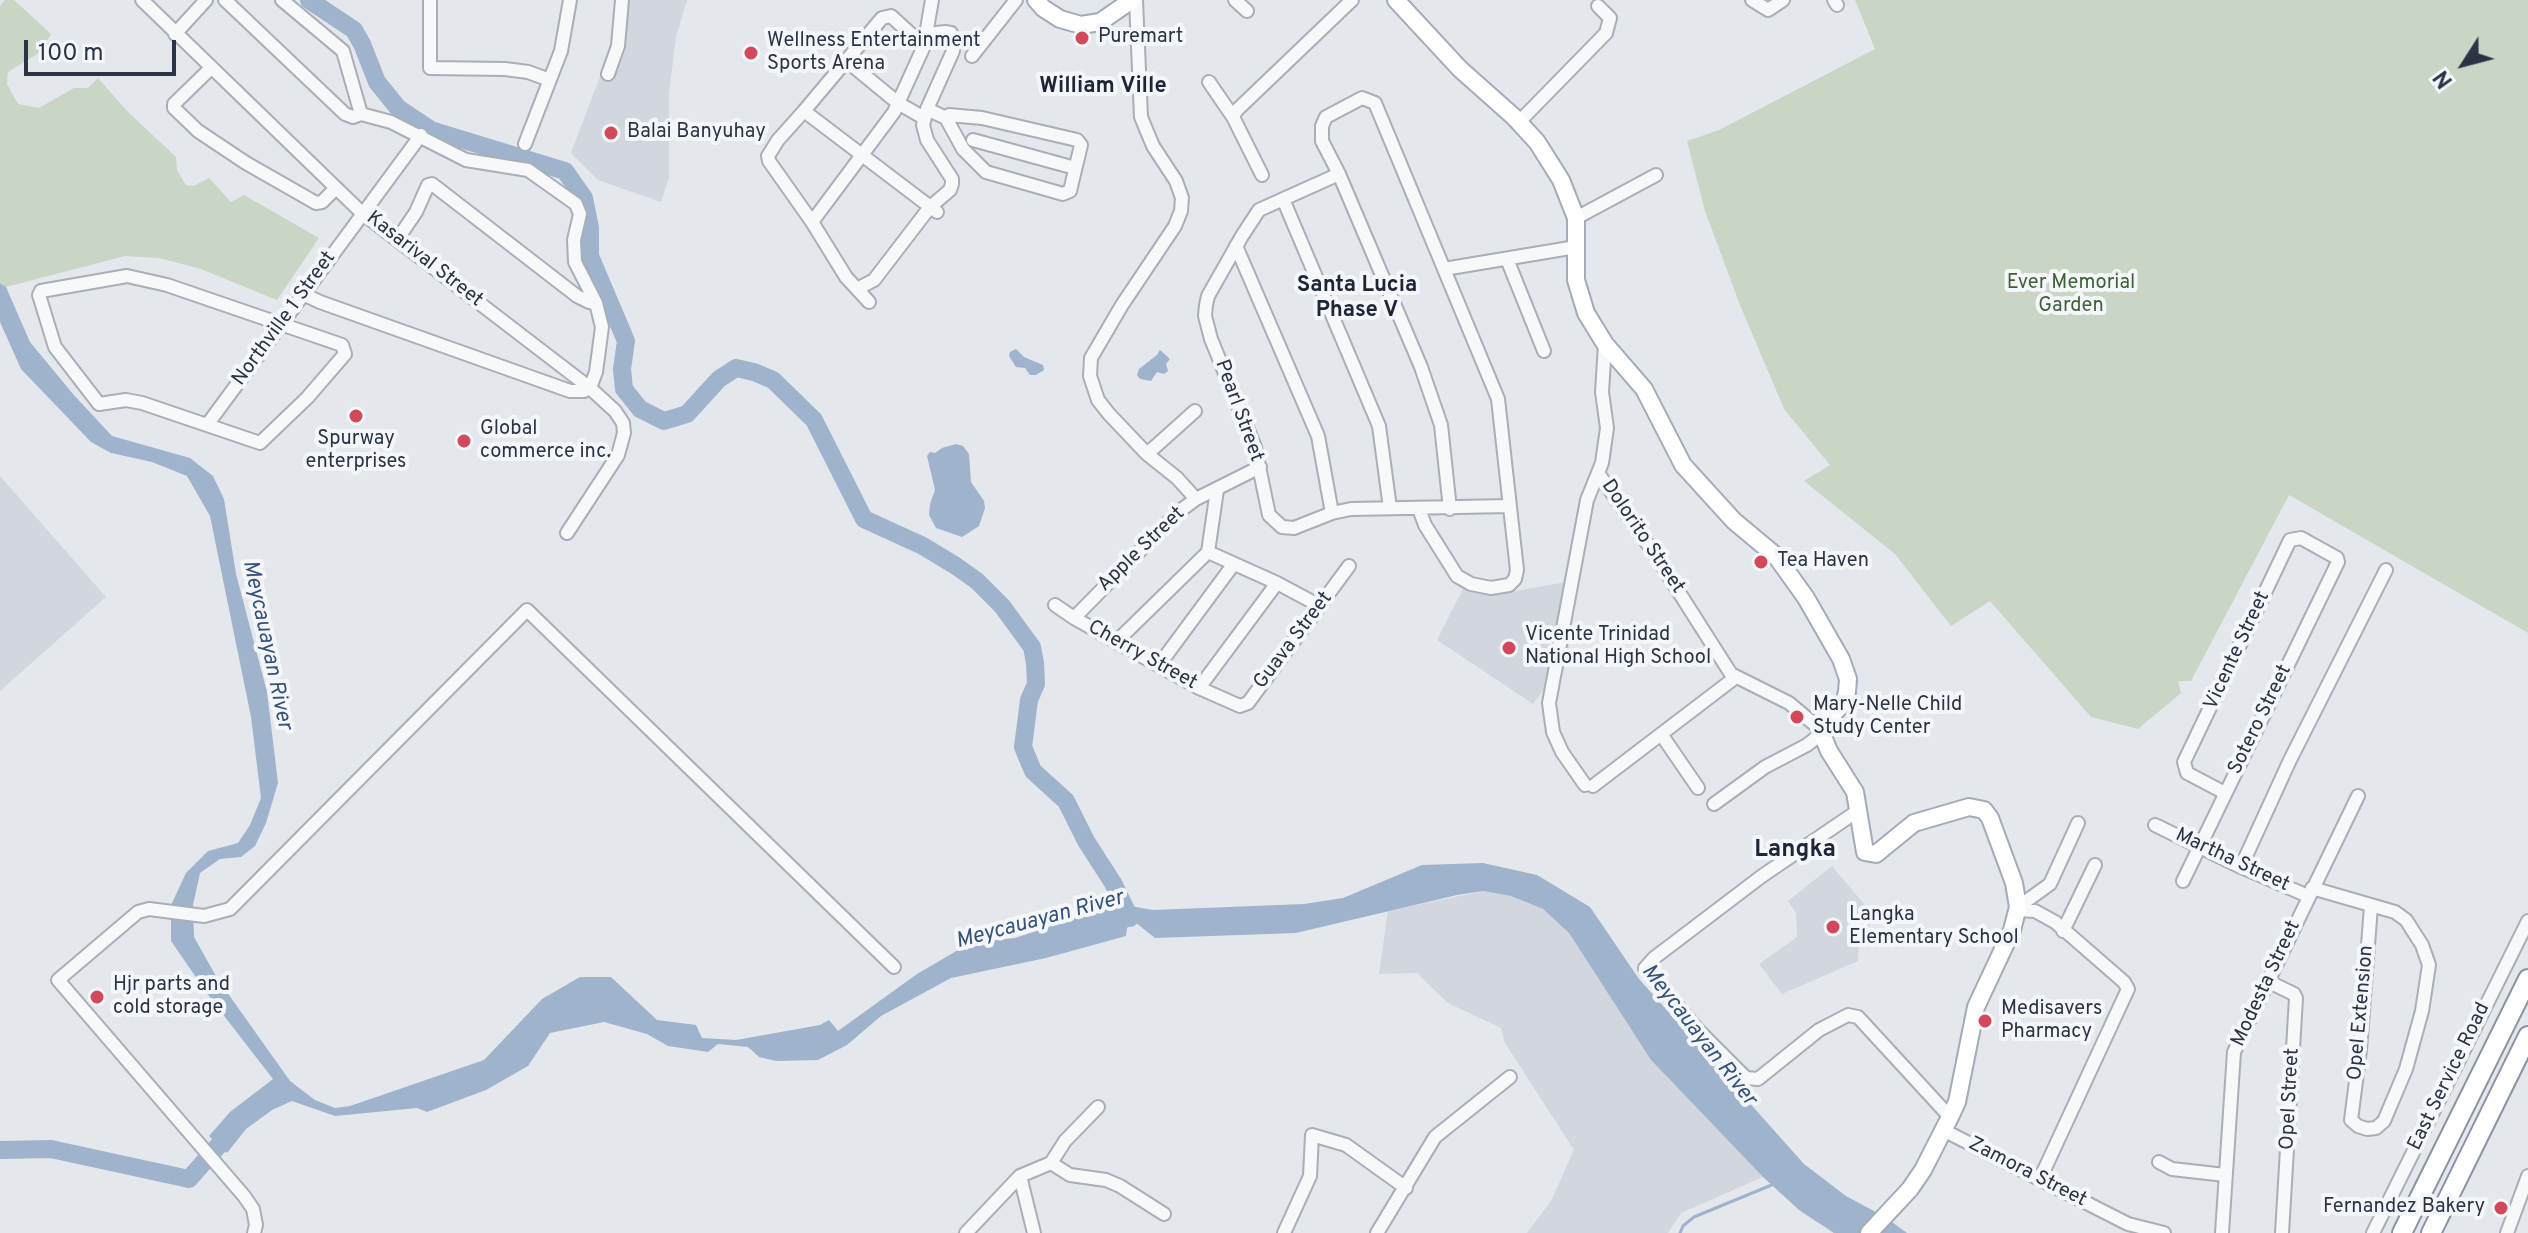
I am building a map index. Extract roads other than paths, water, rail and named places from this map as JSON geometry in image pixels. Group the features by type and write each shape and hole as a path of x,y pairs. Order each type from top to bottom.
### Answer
{"highway":[{"path":"2402,1233 2528,979"},
{"path":"2431,1233 2528,1036"}],"main road":[{"path":"1036,0 1060,19 1081,25 1100,22 1134,0"},
{"path":"1396,0 1412,7 1460,69 1537,142 1561,180 1576,218 1576,280 1586,313 1605,344 1644,389 1683,465 1734,521 1776,556 1841,659 1848,679 1844,702 1821,732 1855,792 1863,848 1870,855 1876,854 1914,823 1969,807 1984,810 1990,818 2014,883 2018,908 1995,970 1976,1007 1957,1102 1947,1124 1910,1189 1869,1233"}],"street":[{"name":"Kasarival Street","path":"142,0 362,213 590,388 615,411 623,423 624,433 612,466 567,533"},
{"path":"175,34 206,0"},
{"path":"225,0 345,114 353,117 361,114 391,122 466,160 528,170 576,204 580,214 574,240 575,262 600,314 602,338 596,372 590,388 578,392 557,387 303,294"},
{"path":"282,0 343,51 361,114"},
{"path":"430,0 430,68 505,69 528,72 550,80"},
{"path":"525,144 564,41 570,0"},
{"path":"608,74 618,46 622,0"},
{"path":"812,222 898,103 926,40 932,0"},
{"path":"972,56 1016,0"},
{"path":"1134,0 1141,117 1153,146 1176,181 1182,198 1181,211 1175,226 1091,358 1090,376 1098,400 1147,454 1177,478 1196,499"},
{"path":"1235,0 1247,11"},
{"path":"1233,117 1352,0"},
{"path":"1752,0 1768,10 1783,0"},
{"path":"1519,122 1606,33 1610,18 1598,6"},
{"path":"869,302 846,277 768,156 778,140 882,18 891,16 926,40"},
{"path":"857,289 874,280 952,184 952,179 927,140 925,114 953,51 951,33 926,40"},
{"path":"847,61 898,103 925,114 946,118 986,172 1063,194 1070,191 1081,145 1077,140 982,118 949,115 946,118"},
{"path":"211,68 175,100 174,108 222,148 316,203 322,202 336,188"},
{"path":"1209,82 1233,117 1262,175"},
{"path":"1419,509 1425,525 1457,576 1471,584 1491,588 1509,585 1515,579 1517,570 1498,399 1375,103 1362,98 1326,117 1322,126 1322,141 1421,367 1441,425 1450,509"},
{"path":"804,111 933,210"},
{"path":"968,144 982,118"},
{"name":"Northville 1 Street","path":"207,425 421,135"},
{"path":"968,144 1075,168"},
{"name":"Pearl Street","path":"1339,174 1259,210 1208,296 1205,316 1211,339 1245,419 1260,467 1269,515 1282,527 1294,528 1351,509 1510,506"},
{"path":"1576,218 1656,175"},
{"path":"397,240 416,212 428,185 432,184 577,296 596,303"},
{"path":"1283,199 1379,426 1390,508"},
{"path":"1236,246 1318,436 1332,513"},
{"path":"1444,269 1576,247"},
{"path":"1507,259 1544,351"},
{"path":"127,276 167,285 281,324 342,345 345,354 329,375 260,443 134,401 99,404 55,347 39,295 41,291 127,276"},
{"path":"1605,344 1602,392 1607,428 1602,463 1587,500 1549,703 1553,732 1562,752 1589,786 1736,677"},
{"path":"1147,454 1195,411"},
{"name":"Apple Street","path":"1074,618 1158,531 1196,499 1260,467"},
{"name":"Dolorito Street","path":"1598,473 1654,553 1731,674 1789,703 1821,732"},
{"path":"1116,642 1208,552 1217,490"},
{"name":"Vicente Street","path":"2225,793 2187,773 2184,762 2290,540 2301,538 2338,560"},
{"path":"1208,552 1320,606"},
{"name":"Sotero Street","path":"2183,881 2338,560"},
{"path":"1159,665 1233,565"},
{"name":"Guava Street","path":"1232,703 1240,706 1248,703 1349,566"},
{"path":"2241,867 2290,760 2386,570"},
{"path":"1199,688 1277,583"},
{"name":"Cherry Street","path":"1055,605 1199,688 1232,703"},
{"path":"254,1233 253,1209 58,980 138,912 149,909 204,916 230,909 527,610 894,967"},
{"path":"1714,804 1821,732"},
{"path":"1661,734 1698,788"},
{"name":"Modesta Street","path":"2222,1233 2234,1052 2358,796"},
{"path":"1859,810 1762,876 1645,968 1699,1031 1746,1078 1758,1079 1819,1030 1848,1015 1858,1017 1947,1124"},
{"path":"2018,908 2050,884 2078,823"},
{"name":"Martha Street","path":"2155,825 2241,867 2310,892 2395,912 2406,920 2422,945 2429,965 2427,987 2406,1069 2384,1121 2376,1128 2367,1129 2351,1120"},
{"path":"2063,931 2095,865"},
{"name":"Opel Extension","path":"2351,1120 2360,1050 2371,906"},
{"path":"2018,908 2046,916 2124,982 2128,989 2040,1179"},
{"name":"East Service Road","path":"2373,1233 2528,921"},
{"name":"Opel Street","path":"2267,981 2294,994 2296,998 2282,1233"},
{"path":"1377,1233 1435,1137 1510,1077"},
{"path":"966,1233 1020,1176 1051,1163 1065,1141 1098,1107"},
{"name":"Zamora Street","path":"1947,1124 2040,1179 2111,1216 2128,1224 2164,1233"},
{"path":"1284,1233 1310,1176 1312,1135 1346,1145 1406,1188"},
{"path":"2159,1162 2172,1169 2225,1175"},
{"path":"1051,1163 1070,1175 1106,1180 1120,1186 1164,1214"},
{"path":"1020,1176 1034,1233"},
{"path":"2507,1233 2528,1176"}],"water":[{"path":"0,283 6,287 30,342 112,436 190,458 213,476 224,499 236,574 267,692 278,783 266,823 255,846 241,857 220,859 200,873 193,905 194,937 217,978 290,1081 315,1100 335,1108 350,1106 484,1060 542,999 580,977 611,977 657,1020 696,1025 702,1038 736,1040 820,1025 829,1020 838,1031 917,974 970,943 1015,938 1119,904 1153,910 1304,904 1343,898 1422,865 1483,863 1537,875 1590,907 1639,979 1804,1164 1846,1196 1907,1233 1834,1233 1799,1210 1763,1177 1651,1060 1569,933 1543,909 1511,896 1483,891 1296,933 1155,938 1135,922 1127,928 1126,936 1046,958 951,978 881,1016 847,1045 818,1060 776,1061 759,1057 748,1047 718,1044 708,1052 668,1046 647,1034 604,1022 550,1033 528,1066 486,1090 427,1112 417,1108 335,1116 292,1101 272,1110 246,1129 227,1153 209,1136 230,1112 273,1079 171,941 171,905 186,873 208,851 238,843 250,825 261,798 251,717 210,516 187,476 152,462 111,453 91,442 21,369 0,322"},
{"path":"1016,349 1024,357 1043,365 1044,370 1030,375 1025,368 1016,367 1009,356"},
{"path":"1160,350 1170,359 1166,364 1168,371 1164,374 1157,372 1151,381 1140,379 1137,375 1139,369"},
{"path":"956,444 963,446 969,454 971,482 984,501 985,508 979,526 962,537 936,528 929,515 935,490 927,456 930,452 935,453"}],"waterway":[{"path":"309,0 354,30 377,82 398,108 431,130 565,171 584,198 590,228 590,256 626,341 622,369 624,389 640,409 664,421 687,414 719,379 736,368 773,380 814,420 864,519 923,546 956,566 977,581 1002,606 1032,647 1035,663 1036,684 1029,700 1023,747 1033,771 1066,801 1130,918"},
{"name":"Meycauayan River","path":"0,1150 51,1149 189,1179 234,1128"},
{"path":"1680,1233 1694,1217 1774,1184"}],"place":[{"name":"Puremart","path":"1082,38"},
{"name":"Wellness Entertainment Sports Arena","path":"751,53"},
{"name":"Balai Banyuhay","path":"611,133"},
{"name":"Spurway enterprises","path":"356,416"},
{"name":"Global commerce inc.","path":"464,441"},
{"name":"Tea Haven","path":"1761,562"},
{"name":"Vicente Trinidad National High School","path":"1509,648"},
{"name":"Mary-Nelle Child Study Center","path":"1797,717"},
{"name":"Langka Elementary School","path":"1833,927"},
{"name":"Hjr parts and cold storage","path":"97,997"},
{"name":"Medisavers Pharmacy","path":"1985,1021"},
{"name":"Fernandez Bakery","path":"2501,1208"}],"district":[{"name":"William Ville","path":"1103,88"},
{"name":"Santa Lucia Phase V","path":"1357,300"},
{"name":"Langka","path":"1795,851"}],"park label":[{"name":"Ever Memorial Garden","path":"2071,296"}]}
